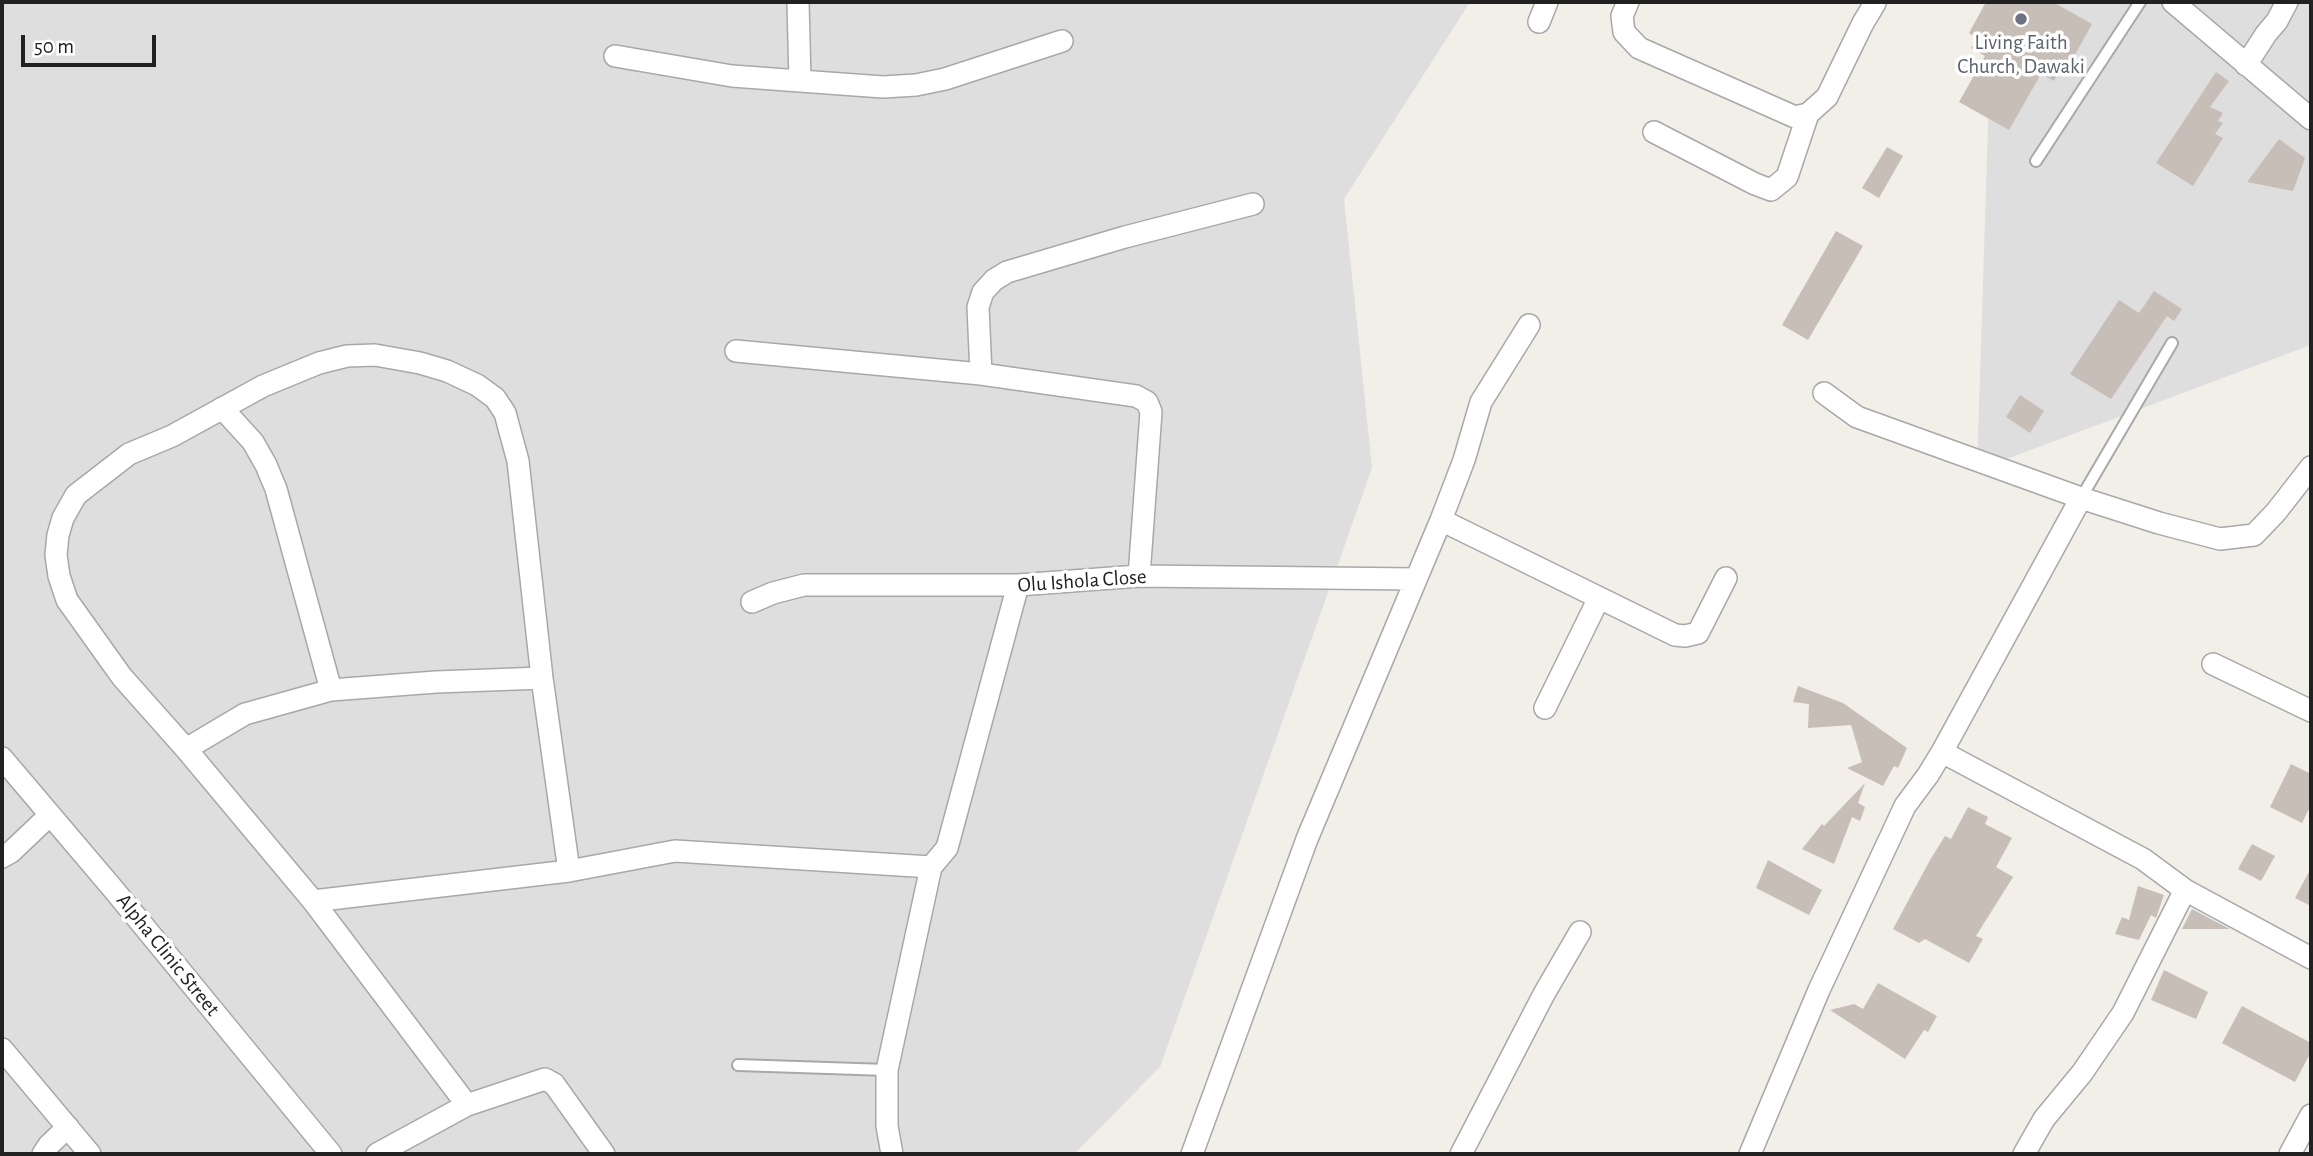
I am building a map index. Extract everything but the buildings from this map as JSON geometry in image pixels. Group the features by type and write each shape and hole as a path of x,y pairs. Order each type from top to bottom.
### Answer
{"street":[{"path":"785,2 804,2"},
{"path":"798,2 800,81"},
{"path":"1539,22 1547,2"},
{"path":"1628,2 1622,16 1623,32 1639,48 1795,117 1808,114 1827,97 1874,2"},
{"path":"2173,2 2205,26 2246,65 2311,119"},
{"path":"2246,65 2287,2"},
{"path":"615,56 732,76 883,87 916,85 945,79 1062,41"},
{"path":"1654,132 1771,190 1787,177 1808,114"},
{"path":"981,374 978,307 983,292 994,280 1007,272 1125,237 1253,204"},
{"path":"1192,1154 1307,839 1441,520 1464,460 1481,402 1529,325"},
{"path":"736,351 981,374 1136,396 1147,402 1151,412 1139,576"},
{"path":"467,1105 313,901 122,677 67,600 56,555 63,517 76,495 129,454 172,436 263,386 319,363 347,356 375,355 421,363 477,385 495,398 505,413 518,461 542,678 569,870"},
{"path":"1824,393 1857,417 2081,498 2159,523 2220,538 2254,535 2277,512 2311,467"},
{"path":"222,408 253,442 271,477 331,690"},
{"path":"1749,1154 1819,990 1905,806 1942,752 2081,498"},
{"path":"1441,520 1675,635 1698,633 1726,579"},
{"name":"Olu Ishola Close","path":"752,602 804,585 1018,585 1139,576 1415,579"},
{"path":"892,1154 887,1126 887,1070 931,867 947,848 1018,585"},
{"path":"1545,708 1600,598"},
{"path":"2213,664 2311,711"},
{"path":"186,749 245,714 331,690 542,678"},
{"path":"1942,752 2143,859 2185,890 2311,958"},
{"name":"Alpha Clinic Street","path":"2,758 331,1154"},
{"path":"2,856 11,852 50,815"},
{"path":"313,901 569,870 675,850 931,867"},
{"path":"2024,1154 2044,1119 2082,1073 2123,1013 2185,890"},
{"path":"1461,1154 1544,994 1580,932"},
{"path":"2,1049 90,1154"},
{"path":"377,1154 467,1105 545,1079 554,1084 604,1154"},
{"path":"2290,1154 2311,1115"},
{"path":"43,1154 68,1127"}],"lane":[{"path":"2036,162 2140,2"},
{"path":"2081,498 2172,342"},
{"path":"738,1065 887,1070"}],"shaded area":[{"path":"2,2 1470,2 1344,199 1372,468 1160,1067 1074,1154 2,1154"},
{"path":"1992,2 2311,2 2311,345 1977,470"}],"place":[{"name":"Living Faith Church, Dawaki","path":"2021,19"}]}
